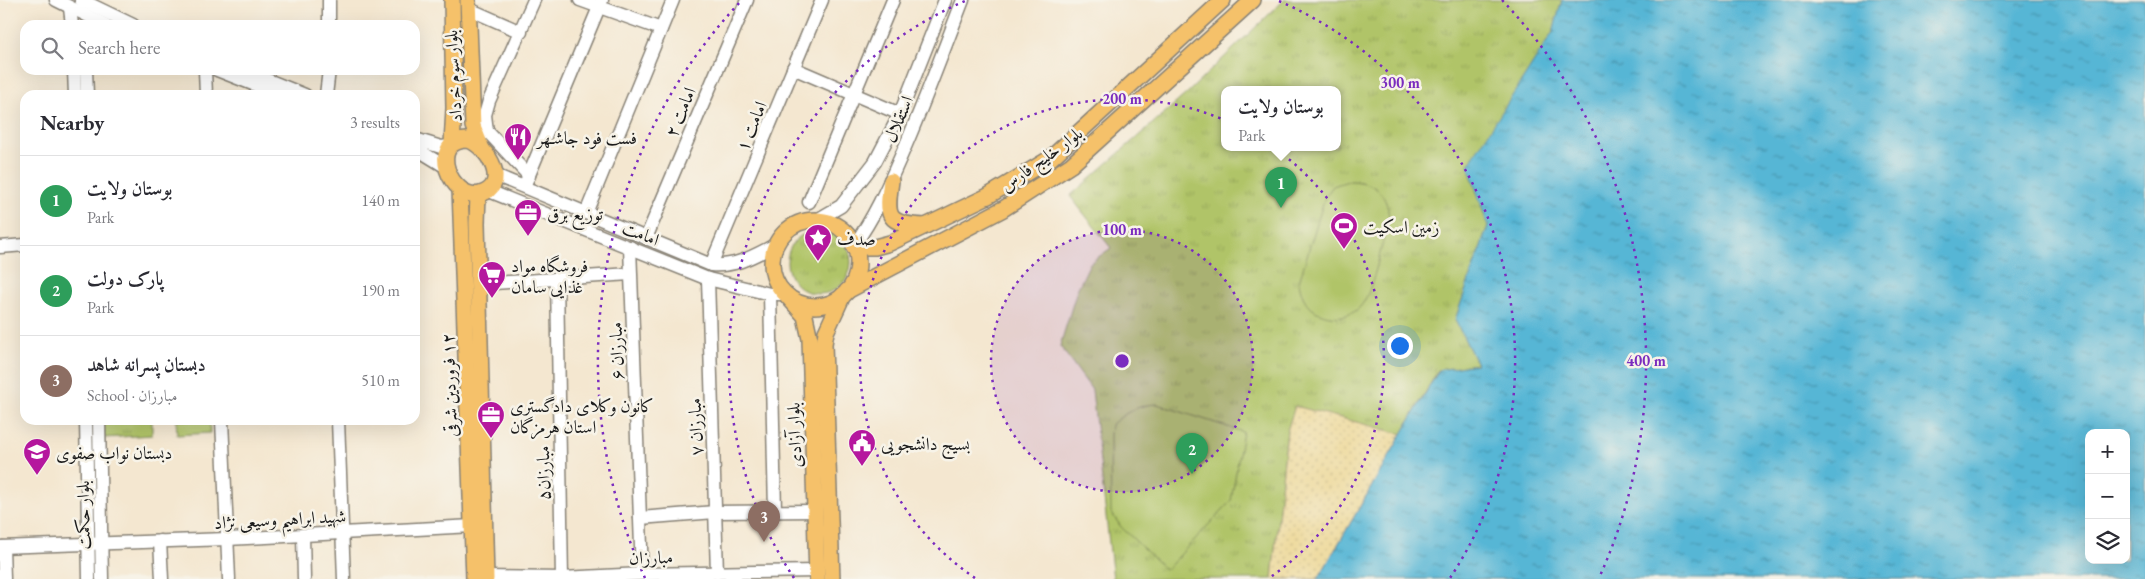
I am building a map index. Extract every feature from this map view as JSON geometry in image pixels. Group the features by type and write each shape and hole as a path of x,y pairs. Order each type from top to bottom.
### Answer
{"main road":[{"name":"بلوار سوم خرداد","path":"451,145 454,108 452,0"},
{"name":"بلوار خلیج فارس","path":"854,246 875,247 890,243 988,196 1051,158 1223,0"},
{"name":"بلوار خلیج فارس","path":"845,293 1003,209 1071,164 1253,0"},
{"name":"بلوار سوم خرداد","path":"469,5 473,126 482,149"},
{"path":"454,108 459,112 465,112 470,108 472,102"},
{"path":"468,140 474,142 482,149 490,159 495,175 493,184 483,192 460,189 452,180 446,167 446,152 456,141 468,140"},
{"path":"891,181 888,209 894,220 899,224 926,226"},
{"name":"١٢ فروردین شرقی","path":"460,189 469,224 480,284 482,578"},
{"name":"١٢ فروردین شرقی","path":"482,578 473,526 469,224 483,192"},
{"path":"817,220 832,224 841,229 854,246 857,258 857,270 853,281 845,293 830,303 816,306 802,304 781,295 772,264 777,244 790,228 807,221 817,220"},
{"name":"بلوار آزادی","path":"832,579 824,344 826,332 845,293"},
{"name":"بلوار آزادی","path":"781,295 805,316 810,339 817,575"}],"street":[{"path":"56,0 95,20"},
{"path":"81,0 100,5 125,20"},
{"path":"329,0 329,20"},
{"path":"534,0 489,101 485,115 488,131 527,181 600,4"},
{"path":"580,0 600,4 661,29"},
{"path":"586,212 673,0"},
{"name":"امامت ۲","path":"646,238 747,0"},
{"name":"امامت ۱","path":"711,265 822,0"},
{"path":"808,202 893,0"},
{"name":"استقلال","path":"817,220 841,206 875,162 900,114 945,0"},
{"name":"استقلال","path":"854,246 870,222 891,181 963,0"},
{"path":"469,5 521,32"},
{"path":"70,8 71,20"},
{"path":"793,68 900,114"},
{"path":"76,90 78,75"},
{"path":"80,75 85,90"},
{"path":"205,75 206,90"},
{"path":"230,75 267,90"},
{"path":"255,75 293,90"},
{"path":"327,90 328,75"},
{"path":"420,141 441,147 451,145"},
{"path":"420,151 446,167"},
{"name":"امامت","path":"495,175 527,181 586,212 711,265 725,266 741,263 777,244"},
{"name":"امامت","path":"483,192 630,247 714,281 781,295"},
{"path":"0,247 20,245"},
{"name":"مبارزان ۶","path":"630,247 640,518 634,576"},
{"path":"714,281 733,280 736,276 735,271 725,266"},
{"path":"480,284 630,274"},
{"name":"مبارزان۵","path":"557,278 562,578"},
{"name":"مبارزان ۷","path":"714,281 717,573"},
{"path":"776,511 781,295"},
{"name":"بلوار حکمت","path":"86,425 95,544 102,579"},
{"name":"بلوار حکمت","path":"89,579 95,544 99,425"},
{"path":"222,425 229,579"},
{"path":"338,425 344,579"},
{"path":"640,518 715,512 815,511"},
{"name":"شهید ابراهیم وسیعی نژاد","path":"1,547 227,539 473,526"},
{"path":"303,535 304,579"},
{"path":"160,541 162,579"},
{"path":"1,547 4,579"},
{"name":"مبارزان","path":"482,578 701,576 717,573 817,575"}],"green space":[{"path":"1284,0 1562,0 1553,32 1469,165 1488,226 1455,320 1477,364 1438,370 1402,434 1295,407 1287,431 1272,579 1113,579 1092,390 1060,346 1077,290 1090,263 1111,248 1070,196 1185,95"},
{"name":"زمین اسکیت","path":"1348,181 1365,183 1377,189 1385,201 1389,218 1374,274 1363,303 1350,314 1327,316 1312,309 1303,297 1299,282 1325,197 1333,186"},
{"path":"813,230 825,230 842,239 849,250 851,262 849,274 842,285 825,294 813,294 801,289 792,280 787,268 787,256 792,244 801,235"},
{"path":"1157,404 1243,432 1231,501 1166,570 1121,527 1111,512 1111,425 1132,410"},
{"path":"102,425 152,425 152,435 103,438"},
{"path":"176,425 210,425 210,433 177,435"}],"sand":[{"path":"1295,406 1402,434 1318,579 1272,579 1287,431"}],"water":[{"path":"1562,0 2145,0 2145,579 1318,579 1439,370 1477,364 1455,320 1488,226 1468,165 1553,32"}],"place":[{"name":"فست فود جاشـهر","path":"518,161"},
{"name":"بوستان ولایت","path":"1281,208"},
{"name":"توزیع برق","path":"528,237"},
{"name":"زمین اسکیت","path":"1344,250"},
{"name":"صدف","path":"818,262"},
{"name":"فروشگاه مواد غذایی سامان","path":"492,299"},
{"name":"کانون وکلای دادگستری استان هرمزگان","path":"491,439"},
{"name":"بسیج دانشجویی","path":"862,467"},
{"name":"پارک دولت","path":"1192,474"},
{"name":"دبستان نواب صفوی","path":"37,476"},
{"name":"دبستان پسرانه شاهد","path":"764,542"}]}
